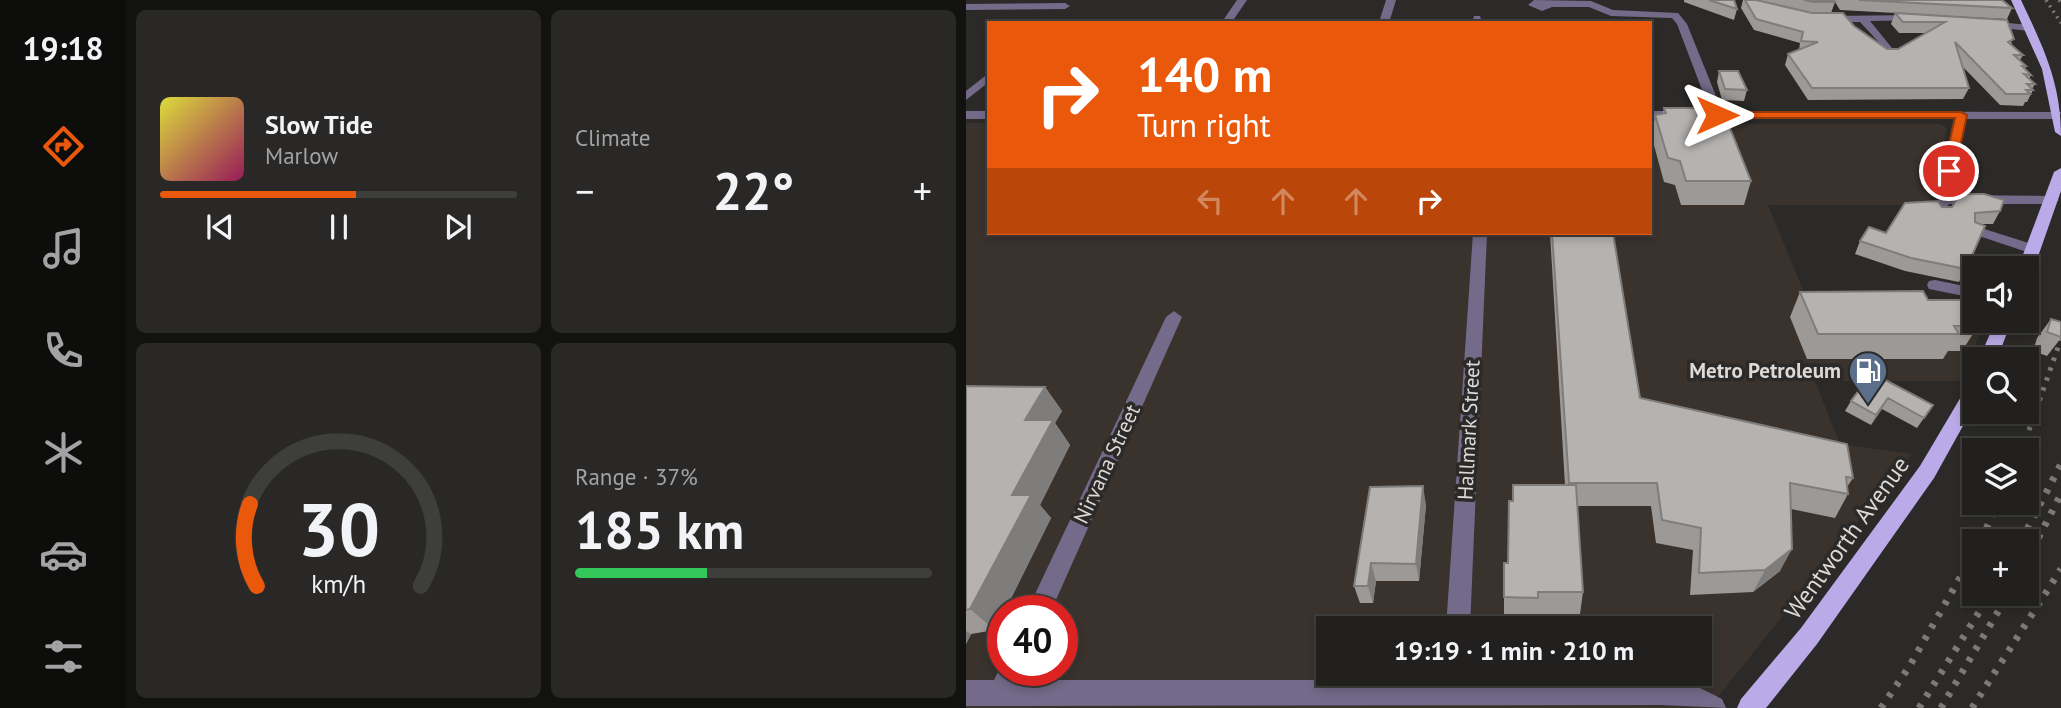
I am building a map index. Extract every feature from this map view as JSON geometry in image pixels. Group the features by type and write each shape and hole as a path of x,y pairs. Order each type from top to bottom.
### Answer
{"main road":[{"path":"2016,0 2044,61 2061,132"},
{"path":"2044,61 2061,64"},
{"path":"2030,256 2061,172"},
{"name":"Wentworth Avenue","path":"1750,708 1809,636 1927,472 1962,411"}],"street":[{"path":"1228,21 1242,0"},
{"path":"1384,21 1391,0"},
{"path":"1616,1 1618,13"},
{"path":"966,7 1068,3"},
{"path":"1049,21 1068,3"},
{"path":"1551,4 1588,4 1608,13 1667,13 1676,17 1717,115"},
{"path":"1815,19 1935,18"},
{"path":"1863,19 1887,48"},
{"path":"1974,22 2029,28"},
{"path":"966,96 987,78"},
{"path":"966,115 987,115"},
{"path":"1652,115 2059,115"},
{"path":"1948,200 1944,195 1961,115"},
{"path":"1941,214 1937,205 1948,200 2052,200"},
{"path":"1975,230 2033,249"},
{"name":"Hallmark Street","path":"1459,616 1480,235"},
{"path":"1935,285 1962,291"},
{"name":"Nirvana Street","path":"1046,595 1174,317"},
{"path":"1078,681 1316,682"},
{"path":"966,693 990,686"},
{"path":"1524,686 1688,695 1713,708"}],"shaded area":[{"path":"966,123 987,123 987,235 1652,235 1652,124 1940,124 1947,128 1929,205 1768,205 1808,302 1962,302 1962,333 1980,333 1974,347 1962,347 1962,374 1959,381 1815,381 1840,444 1912,454 1709,708 966,708"}],"building":[{"path":"1709,0 1734,0 1737,9"},
{"path":"1745,0 1812,13 1843,13 1854,26 1887,49 1898,49 1945,22 1903,22 1895,13 2007,20 2014,39 2008,42 2023,55 2014,55 2026,66 2022,66 2031,75 2024,74 2035,84 2027,84 2033,90 2026,90 2030,94 2006,94 1955,42 1969,88 1812,88 1788,54 1818,42 1801,41 1803,32 1756,19"},
{"path":"1804,0 1833,0 1835,2 1813,2"},
{"path":"1859,0 2002,0 2012,8"},
{"path":"1719,71 1738,71 1747,90 1725,89"},
{"path":"1664,108 1722,108 1751,181 1686,181 1680,161 1668,158 1655,115 1666,113"},
{"path":"1959,194 1984,194 2004,200 2000,211 1975,213 1975,222 1985,226 1972,256 1962,256 1962,268 1911,258 1860,241 1869,227 1886,233 1905,203 1938,201 1942,207 1952,207"},
{"path":"1552,235 1613,235 1640,398 1847,444 1853,478 1846,477 1848,494 1790,483 1792,549 1765,570 1699,573 1701,528 1662,520 1657,483 1569,483"},
{"path":"1923,291 1928,300 1962,300 1962,326 1954,326 1959,334 1818,334 1800,292"},
{"path":"2051,319 2061,322 2061,337 2047,332"},
{"path":"1872,373 1933,405 1924,418 1888,398 1876,415 1851,401"},
{"path":"966,386 1045,387 1025,420 1053,420 1012,495 1031,495 970,609 966,610"},
{"path":"1513,485 1576,485 1583,592 1538,592 1538,598 1504,597 1504,563 1508,563 1509,501 1513,501"},
{"path":"1423,486 1416,564 1371,563 1368,586 1354,586 1370,487"}],"railway":[{"path":"2046,0 2061,23"},
{"path":"2026,438 2061,339"},
{"path":"2027,529 2061,464"},
{"path":"2039,537 2061,494"},
{"path":"1986,529 1992,515"},
{"path":"1972,708 2061,569"},
{"path":"1881,708 1909,667 1962,574"},
{"path":"1919,708 1983,606"},
{"path":"1941,708 2001,606"}],"place":[{"name":"Metro Petroleum","path":"1868,405"}],"route":[{"path":"1717,115 1961,115 1949,171"}]}
